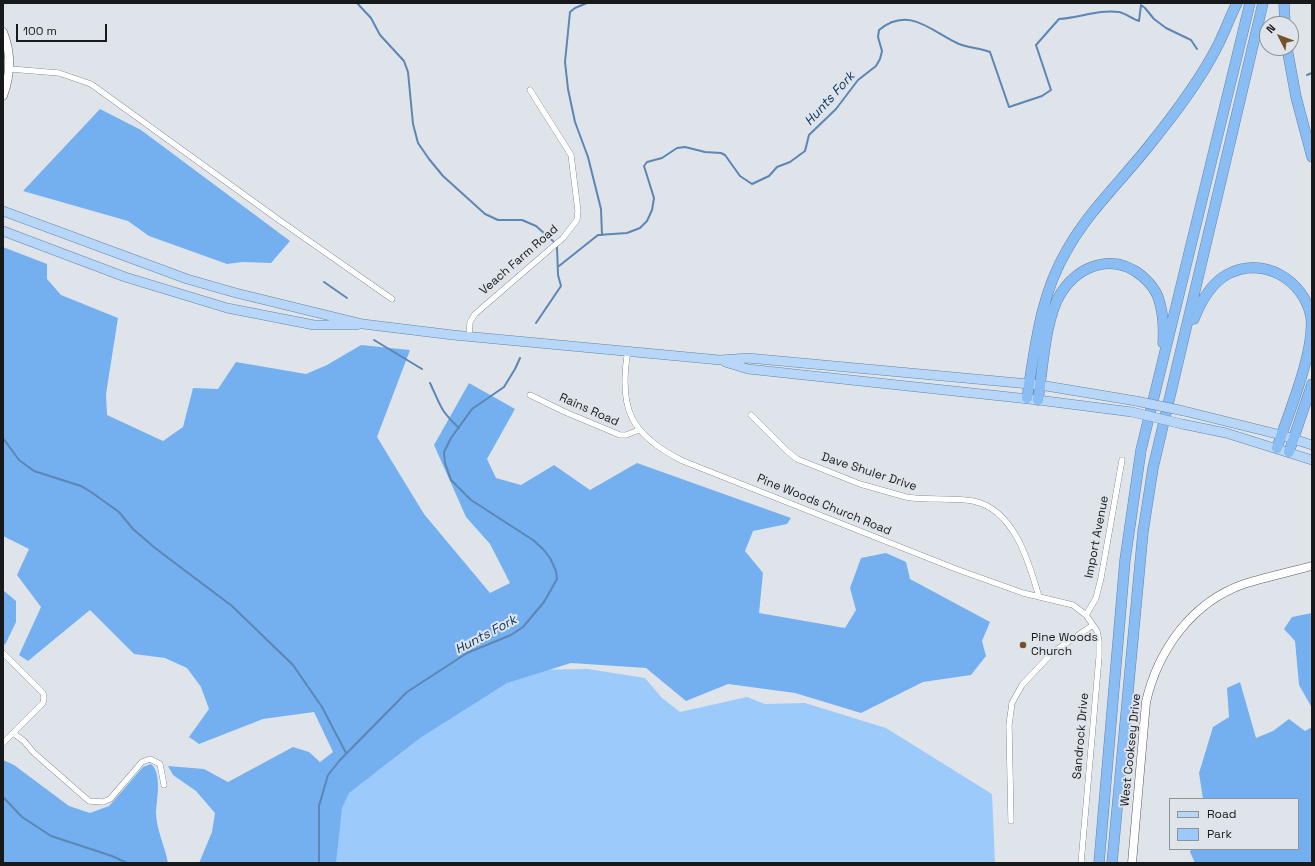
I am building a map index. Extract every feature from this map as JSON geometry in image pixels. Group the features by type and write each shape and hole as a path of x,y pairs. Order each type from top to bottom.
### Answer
{"highway":[{"path":"1027,398 1040,317 1051,284 1067,250 1093,213 1149,146 1191,90 1218,46 1236,3"},
{"path":"1099,863 1129,525 1141,450 1250,3"},
{"path":"1112,863 1143,532 1153,468 1263,3"},
{"path":"1284,3 1285,16"},
{"path":"1288,56 1296,97 1312,157"},
{"path":"1038,400 1051,318 1061,294 1072,278 1085,269 1105,263 1121,264 1136,272 1150,282 1158,296 1164,333 1161,371"},
{"path":"1180,352 1198,307 1211,288 1227,274 1241,268 1259,267 1276,272 1291,281 1304,296 1311,317 1310,339 1306,361 1277,448"},
{"path":"1289,452 1312,384"}],"main road":[{"path":"3,211 187,279 236,293 363,324 469,336 720,360 748,358 1040,385 1136,401 1184,411 1281,435 1312,445"},
{"path":"3,231 125,277 226,308 314,325 352,326 363,324"},
{"path":"720,360 748,369 1027,398 1132,412 1226,433 1312,460"}],"street":[{"path":"3,32 7,41 10,69 3,96"},
{"path":"10,69 59,73 90,84 392,299"},
{"name":"Veach Farm Road","path":"469,336 470,322 475,314 563,238 577,220 578,211 571,155 530,90"},
{"name":"Pine Woods Church Road","path":"628,350 624,376 624,394 628,409 639,430 657,448 683,461 954,568 1039,597 1073,606 1086,615"},
{"name":"Rains Road","path":"530,395 565,412 620,435 626,435 639,430"},
{"name":"Dave Shuler Drive","path":"752,415 786,451 797,459 816,468 917,500 972,501 988,506 1004,521 1020,543 1029,562 1039,597"},
{"name":"Import Avenue","path":"1086,615 1096,598 1101,578 1122,460"},
{"name":"West Cooksey Drive","path":"1132,863 1146,702 1155,674 1167,648 1176,634 1195,615 1220,596 1243,585 1312,566"},
{"name":"Sandrock Drive","path":"1081,863 1099,657 1098,635 1093,624 1086,615"},
{"path":"1012,821 1010,725 1012,703 1022,685 1053,652 1093,624"},
{"path":"3,652 43,693 44,698 43,703 3,743"},
{"path":"13,733 24,741 33,752 89,801 104,802 110,799 142,762 150,759 157,761 160,764 164,785"}],"green space":[{"path":"588,669 645,678 662,698 680,712 747,697 765,704 805,703 886,728 992,794 995,863 332,863 339,797 395,750 526,670"}],"shaded area":[{"path":"100,109 141,130 290,241 271,263 243,262 227,264 149,236 128,221 23,191"},
{"path":"3,247 47,264 47,279 61,295 118,318 106,394 107,415 163,441 183,427 193,388 218,389 236,362 306,374 327,365 361,345 410,350 377,437 424,514 490,593 510,583 490,544 466,517 434,445 469,383 515,409 487,459 496,478 521,485 554,465 590,490 637,463 791,518 787,524 753,531 745,551 763,573 759,613 845,628 856,610 850,588 861,558 886,553 906,562 910,579 990,622 982,641 986,656 971,675 923,682 861,713 795,693 728,684 686,701 646,668 571,663 507,683 420,738 349,793 342,808 336,863 199,863 212,832 215,813 196,791 173,775 168,766 204,769 228,782 293,747 309,752 320,762 333,752 314,712 263,719 199,744 189,737 209,709 201,687 187,668 165,658 134,654 90,610 28,661 19,655 41,607 17,575 29,549 3,536"},
{"path":"3,590 16,601 16,622 5,645 3,642"},
{"path":"1312,613 1312,708 1299,685 1295,641 1284,629 1292,617"},
{"path":"1240,682 1256,738 1273,731 1289,719 1305,731 1312,727 1312,863 1195,863 1190,852 1191,850 1299,850 1299,798 1203,798 1199,773 1213,727 1229,717 1227,688"},
{"path":"3,760 14,765 69,806 90,813 109,806 143,767 151,764 157,773 158,793 156,818 168,863 3,863"}],"waterway":[{"path":"357,3 371,18 380,35 404,61 408,72 413,124 418,143 429,159 443,176 485,214 498,220 522,220 536,226 553,241"},
{"path":"587,3 570,12 565,62 568,89 575,122 588,157 601,209 602,235"},
{"name":"Hunts Fork","path":"559,266 598,235 627,233 640,228 647,221 652,210 654,198 644,166 647,162 662,158 677,148 685,147 705,152 721,153 725,155 740,176 752,184 769,176 777,167 790,162 805,151 809,135 836,109 858,80 876,66 882,51 878,37 879,30 890,23 900,20 910,20 920,23 959,44 990,52 1009,107 1042,96 1051,90 1036,45 1059,19 1112,11 1119,12 1139,21 1141,5 1154,19 1166,28 1191,40 1197,49"},
{"name":"Hunts Fork","path":"1307,75 1312,73"},
{"name":"Hunts Fork","path":"536,323 561,286 558,275 557,247"},
{"path":"324,282 347,298"},
{"path":"374,340 422,369"},
{"name":"Hunts Fork","path":"319,863 319,806 328,775 340,760 407,692 467,653 511,635 523,627 544,602 557,579 556,571 550,558 543,549 533,540 471,500 451,480 445,463 444,452 451,438 472,409 504,387 520,358"},
{"path":"430,383 444,411 452,422 459,428"},
{"path":"3,438 19,460 34,471 81,486 119,512 133,529 155,548 232,606 293,665 322,707 346,753"},
{"path":"3,797 22,817 51,836 112,856 127,863"}],"place":[{"name":"Pine Woods Church","path":"1023,645"}]}
